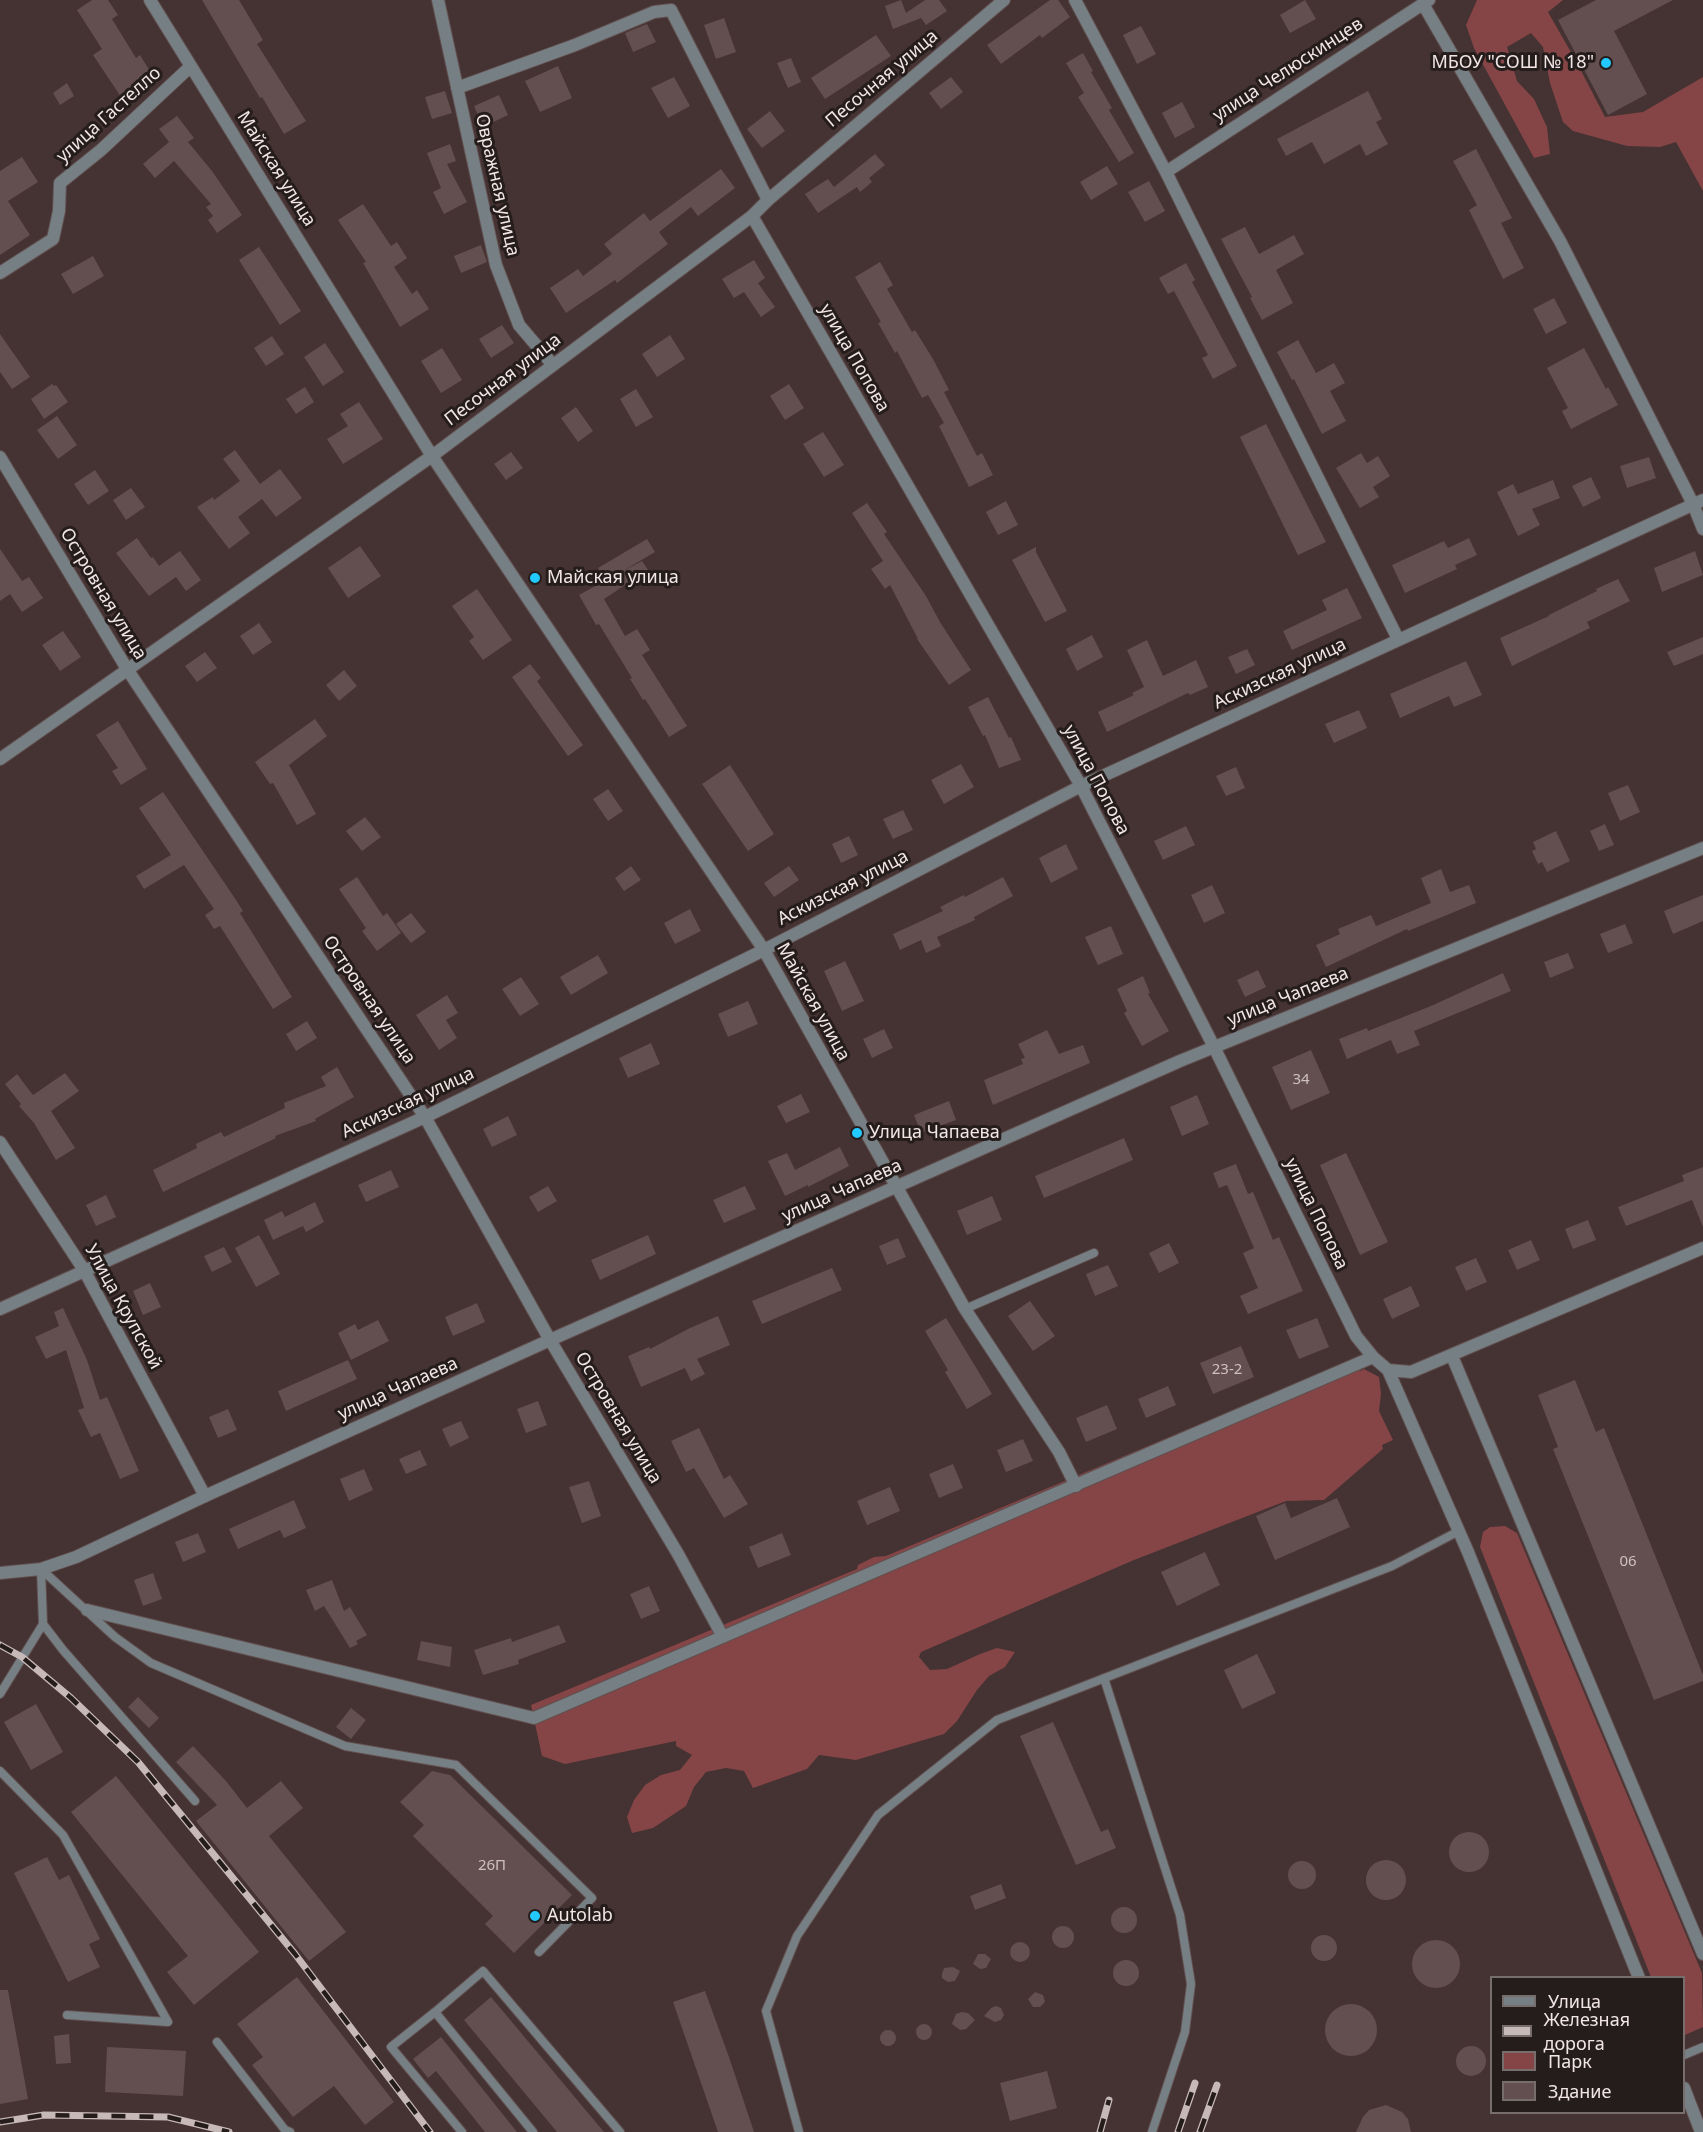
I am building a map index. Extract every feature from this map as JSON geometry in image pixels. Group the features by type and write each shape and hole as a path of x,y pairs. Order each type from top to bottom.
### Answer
{"street":[{"name":"Майская улица","path":"150,0 432,456 764,950 895,1187 966,1309 1059,1452 1076,1486"},
{"name":"Овражная улица","path":"438,0 496,265 519,325 553,364"},
{"name":"Песочная улица","path":"0,759 432,456 752,216 1004,0"},
{"path":"1075,0 1166,172 1398,639"},
{"path":"1426,2 1560,241 1698,502 1703,530"},
{"name":"улица Челюскинцев","path":"1166,172 1426,2"},
{"path":"457,88 575,45 654,12 671,10 768,200"},
{"name":"улица Гастелло","path":"0,273 54,239 59,211 60,183 101,150 191,66"},
{"name":"улица Попова","path":"752,216 1081,786 1214,1047 1356,1336 1388,1371"},
{"name":"Островная улица","path":"0,457 128,669 425,1117 550,1340 678,1554 723,1637"},
{"name":"Аскизская улица","path":"0,1309 84,1269 425,1117 764,950 1081,786 1698,502"},
{"name":"улица Чапаева","path":"0,1573 40,1569 76,1557 550,1340 1214,1047 1703,848"},
{"name":"Улица Крупской","path":"0,1142 84,1269 205,1496"},
{"path":"1639,1976 1459,1531 1388,1371 1411,1372 1452,1356 1703,1248"},
{"path":"1452,1356 1703,1954"},
{"path":"87,1610 534,1718 1373,1357"},
{"path":"1685,2093 1701,2132"}],"lane":[{"path":"966,1309 1095,1253"},
{"path":"799,2132 766,2011 797,1936 878,1815 997,1720 1392,1566 1459,1531"},
{"path":"40,1569 115,1637 151,1663 345,1746 456,1765 592,1898 539,1952"},
{"path":"40,1569 43,1624 195,1801"},
{"path":"0,1694 43,1624"},
{"path":"1104,1678 1180,1915 1191,1984 1185,2032 1152,2132"},
{"path":"0,1771 63,1835 168,2022 67,2015"},
{"path":"462,2132 391,2047 483,1971 620,2132"},
{"path":"435,2012 532,2132"},
{"path":"218,2042 285,2130 290,2132"},
{"path":"1685,2054 1703,2047"}],"green space":[{"path":"1477,0 1563,0 1548,12 1605,117 1643,112 1703,77 1703,191 1676,142 1660,147 1627,146 1573,131 1563,122 1550,83 1543,47 1531,33 1507,47 1517,81 1534,99 1547,127 1550,154 1534,158 1474,48 1466,25"},
{"path":"1355,1359 1360,1371 1364,1369 1379,1377 1381,1394 1379,1411 1393,1440 1382,1445 1383,1449 1324,1500 1286,1501 1134,1560 921,1652 919,1657 930,1670 947,1669 997,1648 1015,1652 1005,1667 989,1676 957,1721 944,1734 856,1760 819,1755 807,1769 753,1788 744,1771 726,1768 706,1772 694,1787 686,1806 653,1828 632,1833 627,1817 634,1800 645,1785 661,1775 680,1770 692,1755 676,1746 676,1741 565,1764 542,1756 531,1705 857,1569 858,1565 874,1557 886,1556"},
{"path":"1505,1526 1517,1533 1702,1973 1703,2027 1685,2035 1685,1976 1651,1976 1480,1547 1483,1532 1490,1527"}],"building":[{"path":"92,0 108,0 118,15 112,19 136,58 140,55 153,76 121,97 93,55 102,49 77,10"},
{"path":"202,0 239,0 263,40 257,44 306,121 284,134"},
{"path":"901,0 906,13 925,0 939,0 947,11 926,25 921,18 893,29 885,6"},
{"path":"1050,0 1058,0 1070,17 1042,38 1040,35 1001,64 987,45"},
{"path":"1305,0 1316,19 1290,33 1280,15"},
{"name":"МБОУ \"СОШ № 18\"","path":"1596,0 1673,0 1614,31 1647,94 1608,115 1558,20"},
{"path":"724,18 736,52 716,59 704,25"},
{"path":"647,24 656,42 633,52 625,33"},
{"path":"1141,26 1156,54 1137,64 1123,35"},
{"path":"876,35 891,56 825,99 811,78"},
{"path":"1083,53 1112,108 1109,110 1134,153 1119,162 1078,97 1084,93 1066,63"},
{"path":"791,58 801,82 788,88 777,63"},
{"path":"558,66 572,98 540,112 525,81"},
{"path":"674,77 690,106 668,118 651,88"},
{"path":"951,77 963,92 941,109 929,93"},
{"path":"67,83 74,96 60,105 53,93"},
{"path":"445,91 452,113 432,119 425,97"},
{"path":"1368,91 1382,119 1376,122 1388,144 1366,156 1360,144 1324,164 1312,142 1286,156 1277,139"},
{"path":"499,95 508,115 483,127 474,106"},
{"path":"1182,102 1195,127 1175,138 1162,113"},
{"path":"770,111 785,131 762,148 747,129"},
{"path":"177,116 194,138 188,142 212,171 242,215 217,233 208,220 213,216 206,207 211,204 174,161 155,178 143,164 169,142 159,129"},
{"path":"450,144 456,161 447,164 467,202 444,214 433,192 441,188 427,153"},
{"path":"1476,149 1512,218 1501,223 1524,268 1503,279 1469,210 1477,205 1453,161"},
{"path":"875,154 885,165 869,178 872,182 860,192 857,187 818,213 805,194 828,179 834,187"},
{"path":"22,157 38,182 8,201 30,235 0,255 0,171"},
{"path":"1107,166 1118,184 1091,200 1080,182"},
{"path":"721,169 735,188 698,216 691,207 659,232 668,244 617,283 615,280 566,313 550,288 578,269 583,276 612,254 604,244 644,213 650,221"},
{"path":"1149,181 1165,211 1145,222 1128,192"},
{"path":"363,204 391,246 397,242 407,258 394,267 412,294 417,290 429,309 400,327 363,263 366,262 338,220"},
{"path":"1245,227 1259,254 1294,235 1304,254 1276,270 1293,303 1262,320 1221,239"},
{"path":"481,245 487,262 461,273 454,256"},
{"path":"259,247 301,311 280,325 239,260"},
{"path":"93,256 104,276 73,294 61,274"},
{"path":"754,260 765,278 758,283 775,307 761,317 744,292 734,298 722,279"},
{"path":"880,262 893,285 887,289 912,332 915,330 933,359 949,390 944,392 977,456 982,453 993,475 969,487 939,426 944,423 928,395 922,398 897,351 895,353 878,323 881,322 855,277"},
{"path":"1186,263 1195,280 1192,282 1237,366 1213,379 1202,358 1208,355 1174,291 1168,294 1159,278"},
{"path":"1554,298 1567,323 1546,334 1533,309"},
{"path":"502,325 514,343 491,358 479,339"},
{"path":"0,334 30,377 12,389 0,372"},
{"path":"670,335 685,359 657,377 642,354"},
{"path":"272,336 284,354 266,366 254,348"},
{"path":"1298,340 1316,373 1334,363 1345,383 1330,391 1346,421 1322,434 1294,379 1292,380 1277,352"},
{"path":"325,343 344,372 323,386 304,357"},
{"path":"442,348 462,380 441,393 421,361"},
{"path":"1584,348 1606,389 1608,387 1618,405 1571,429 1562,411 1568,408 1547,368"},
{"path":"52,384 56,385 68,402 44,419 31,399"},
{"path":"789,384 804,408 785,420 770,396"},
{"path":"305,387 314,402 296,414 286,399"},
{"path":"636,389 653,417 636,427 620,399"},
{"path":"359,402 383,439 343,464 327,439 348,426 340,414"},
{"path":"576,407 593,431 578,442 561,418"},
{"path":"57,416 77,445 58,459 37,430"},
{"path":"1266,424 1326,542 1298,555 1240,437"},
{"path":"823,432 844,465 824,477 803,444"},
{"path":"235,450 260,484 280,469 302,498 276,517 262,499 238,517 250,533 229,549 197,507 213,497 214,500 240,481 223,459"},
{"path":"511,452 523,468 506,480 494,464"},
{"path":"1361,453 1367,463 1378,456 1390,476 1373,487 1379,497 1360,508 1336,468"},
{"path":"1649,457 1656,478 1627,488 1620,466"},
{"path":"95,470 109,491 88,505 74,484"},
{"path":"1591,477 1601,498 1583,507 1572,486"},
{"path":"1553,480 1560,498 1532,509 1540,525 1518,536 1497,492 1513,484 1518,494"},
{"path":"131,488 145,507 126,520 113,500"},
{"path":"1006,501 1018,525 998,535 986,512"},
{"path":"867,503 887,532 884,534 926,596 971,670 949,685 917,639 890,585 885,589 871,569 883,561 852,513"},
{"path":"137,538 159,566 180,551 201,580 186,591 176,577 149,596 116,553"},
{"path":"1469,538 1477,555 1455,565 1457,569 1405,593 1392,565 1444,541 1448,548"},
{"path":"647,539 655,552 621,572 642,561 648,570 604,599 625,636 637,629 650,650 642,655 687,726 669,737 645,699 643,700 630,679 632,678 599,624 596,625 579,595 606,580 598,568"},
{"path":"360,546 381,576 348,598 328,568"},
{"path":"1036,547 1036,552 1067,611 1045,622 1012,560"},
{"path":"0,549 22,581 29,577 43,598 22,612 10,594 0,601"},
{"path":"1695,551 1703,575 1662,592 1654,568"},
{"path":"1618,579 1630,601 1587,622 1590,628 1512,666 1500,638 1549,616"},
{"path":"1347,588 1362,618 1292,650 1283,631 1327,610 1322,600"},
{"path":"477,589 512,640 483,660 469,641 474,637 452,606"},
{"path":"259,623 272,642 253,655 240,636"},
{"path":"63,631 81,657 60,671 42,645"},
{"path":"1092,635 1103,657 1077,671 1066,649"},
{"path":"1703,637 1703,654 1674,666 1667,652"},
{"path":"1147,640 1163,676 1196,660 1208,687 1190,695 1188,693 1107,732 1098,712 1134,695 1132,693 1144,687 1127,650"},
{"path":"1247,649 1255,665 1236,674 1228,657"},
{"path":"205,652 217,668 197,682 185,666"},
{"path":"1466,661 1482,695 1454,707 1449,696 1400,718 1390,694"},
{"path":"530,664 541,678 537,681 583,745 568,756 512,677"},
{"path":"344,670 357,686 339,701 326,685"},
{"path":"988,697 1009,738 1011,737 1021,760 999,768 985,735 983,736 968,707"},
{"path":"1359,710 1367,728 1334,743 1325,724"},
{"path":"315,719 327,736 289,765 316,814 297,825 273,783 270,784 255,762"},
{"path":"118,721 147,769 121,785 112,771 118,768 96,735"},
{"path":"961,764 974,787 944,804 931,780"},
{"path":"730,765 774,834 748,851 702,784"},
{"path":"1236,767 1245,788 1226,796 1216,776"},
{"path":"1628,785 1640,812 1620,821 1608,793"},
{"path":"608,789 623,811 608,821 593,799"},
{"path":"163,792 243,911 240,913 292,997 273,1009 220,926 214,929 205,915 214,909 184,865 144,889 136,876 171,855 139,808"},
{"path":"903,810 913,830 893,839 883,819"},
{"path":"365,817 381,837 362,851 346,831"},
{"path":"1605,824 1614,845 1599,851 1590,831"},
{"path":"1186,826 1195,845 1163,860 1154,841"},
{"path":"1556,831 1570,861 1547,872 1542,862 1538,864 1532,851 1536,849 1533,842"},
{"path":"849,836 858,855 841,863 832,844"},
{"path":"1066,844 1078,869 1051,883 1039,858"},
{"path":"631,866 641,880 624,891 615,878"},
{"path":"789,866 799,880 774,897 764,883"},
{"path":"1441,869 1450,892 1469,885 1476,903 1408,931 1407,929 1326,967 1316,945 1340,934 1338,929 1371,915 1376,926 1431,903 1421,878"},
{"path":"357,877 383,916 387,913 401,933 377,951 362,931 366,928 339,889"},
{"path":"1003,877 1013,896 974,917 975,920 937,937 941,946 926,953 921,940 900,950 893,934 943,911 940,907"},
{"path":"1212,885 1225,913 1204,923 1191,895"},
{"path":"1703,895 1703,921 1673,934 1664,911"},
{"path":"690,909 701,931 675,944 664,923"},
{"path":"411,913 426,932 411,943 396,924"},
{"path":"1625,924 1633,943 1608,953 1600,934"},
{"path":"1111,926 1123,954 1098,965 1085,937"},
{"path":"1568,953 1574,968 1550,978 1544,962"},
{"path":"598,955 608,973 571,995 560,977"},
{"path":"845,961 864,1001 842,1011 824,971"},
{"path":"1258,970 1266,987 1245,997 1237,980"},
{"path":"1503,973 1511,991 1414,1031 1420,1045 1397,1054 1391,1040 1347,1059 1339,1039 1367,1028 1368,1031 1431,1006"},
{"path":"1143,976 1150,993 1148,994 1169,1031 1142,1046 1124,1013 1127,1011 1117,989"},
{"path":"521,977 539,1004 520,1016 502,989"},
{"path":"447,995 458,1013 446,1020 457,1038 439,1050 416,1015"},
{"path":"748,1001 758,1024 728,1037 718,1014"},
{"path":"307,1021 317,1038 296,1051 286,1034"},
{"path":"884,1029 893,1048 872,1058 863,1039"},
{"path":"1047,1030 1059,1054 1083,1045 1090,1063 993,1105 984,1080 1023,1064 1021,1059 1025,1058 1018,1044"},
{"path":"651,1043 660,1064 628,1078 619,1058"},
{"path":"1311,1050 1330,1093 1291,1110 1272,1067"},
{"path":"337,1067 354,1097 315,1119 316,1121 275,1136 276,1138 163,1192 153,1170 197,1148 196,1144 221,1132 224,1137 285,1108 284,1103 326,1086 321,1077"},
{"path":"65,1073 79,1091 51,1111 75,1148 56,1160 34,1123 19,1106 21,1104 5,1084 17,1074 33,1095"},
{"path":"801,1094 810,1112 786,1123 777,1106"},
{"path":"1197,1095 1209,1124 1182,1136 1170,1107"},
{"path":"949,1101 956,1120 921,1133 914,1115"},
{"path":"508,1116 517,1135 492,1147 483,1129"},
{"path":"1124,1138 1133,1160 1044,1198 1035,1176"},
{"path":"840,1147 849,1166 785,1196 768,1161 787,1153 795,1170"},
{"path":"1346,1153 1388,1242 1360,1255 1320,1165"},
{"path":"1236,1164 1248,1194 1253,1192 1273,1240 1279,1237 1303,1291 1248,1314 1240,1296 1258,1288 1243,1253 1254,1248 1227,1185 1219,1188 1213,1173"},
{"path":"1703,1167 1703,1227 1692,1200 1626,1226 1618,1207 1684,1181 1682,1175"},
{"path":"391,1170 399,1187 366,1202 358,1185"},
{"path":"548,1186 557,1201 538,1212 529,1197"},
{"path":"745,1186 756,1209 724,1223 713,1200"},
{"path":"106,1195 116,1217 96,1226 86,1205"},
{"path":"992,1196 1002,1220 967,1235 957,1211"},
{"path":"315,1202 324,1222 306,1232 303,1226 273,1240 264,1220 282,1211 285,1217"},
{"path":"1588,1220 1596,1240 1573,1249 1565,1229"},
{"path":"259,1235 280,1274 256,1287 235,1248"},
{"path":"648,1235 656,1254 600,1280 591,1260"},
{"path":"898,1238 906,1257 887,1265 879,1246"},
{"path":"1531,1240 1540,1260 1517,1270 1508,1250"},
{"path":"1169,1243 1179,1263 1159,1273 1149,1253"},
{"path":"224,1247 232,1262 212,1272 204,1256"},
{"path":"1476,1258 1487,1282 1466,1291 1455,1267"},
{"path":"1108,1265 1118,1286 1095,1296 1086,1274"},
{"path":"832,1268 842,1290 762,1324 752,1301"},
{"path":"150,1283 161,1307 143,1315 133,1291"},
{"path":"1411,1286 1420,1306 1392,1319 1383,1299"},
{"path":"1030,1301 1055,1336 1033,1351 1008,1316"},
{"path":"477,1303 485,1322 453,1336 445,1317"},
{"path":"63,1308 87,1360 100,1400 107,1397 139,1471 120,1479 100,1433 91,1437 78,1410 84,1408 66,1350 46,1359 35,1337 59,1326 54,1312"},
{"path":"718,1316 730,1345 697,1359 705,1374 691,1381 685,1368 641,1387 628,1356 649,1347 650,1349"},
{"path":"946,1318 992,1394 967,1409 945,1372 948,1370 925,1331"},
{"path":"1317,1318 1329,1347 1299,1359 1286,1330"},
{"path":"378,1320 389,1341 351,1360 338,1333 355,1324 358,1330"},
{"path":"1241,1346 1254,1377 1213,1394 1200,1363"},
{"path":"348,1360 357,1379 286,1411 278,1391"},
{"path":"1575,1380 1596,1432 1604,1428 1703,1675 1703,1681 1654,1700 1553,1449 1558,1447 1538,1395"},
{"path":"1168,1386 1176,1405 1146,1418 1138,1399"},
{"path":"538,1401 547,1425 526,1433 517,1409"},
{"path":"1107,1405 1117,1429 1086,1442 1076,1418"},
{"path":"228,1409 237,1430 218,1438 209,1417"},
{"path":"461,1421 469,1438 450,1447 442,1429"},
{"path":"699,1428 724,1479 730,1475 748,1504 724,1518 694,1468 686,1472 671,1441"},
{"path":"1023,1439 1033,1461 1006,1472 997,1450"},
{"path":"420,1450 427,1465 406,1474 399,1459"},
{"path":"953,1464 963,1488 939,1498 929,1474"},
{"path":"364,1469 373,1490 349,1501 340,1479"},
{"path":"589,1481 601,1516 582,1523 569,1487"},
{"path":"890,1487 900,1511 867,1525 857,1501"},
{"path":"1337,1498 1350,1527 1275,1560 1256,1516 1285,1503 1291,1518"},
{"path":"294,1500 306,1528 284,1538 280,1530 238,1549 229,1529"},
{"path":"198,1533 206,1552 183,1562 175,1542"},
{"path":"782,1533 791,1555 758,1568 749,1547"},
{"path":"1205,1552 1220,1585 1177,1606 1161,1572"},
{"path":"153,1573 162,1599 143,1606 134,1580"},
{"path":"332,1580 344,1611 350,1607 367,1635 356,1641 358,1644 350,1648 324,1606 315,1611 306,1590"},
{"path":"649,1586 660,1611 641,1619 630,1594"},
{"path":"559,1625 566,1642 518,1660 519,1664 483,1675 474,1650 511,1638 512,1642"},
{"path":"421,1641 452,1647 450,1667 417,1660"},
{"path":"1257,1654 1276,1693 1242,1709 1224,1670"},
{"path":"138,1697 159,1718 149,1728 128,1707"},
{"path":"36,1704 63,1752 31,1770 4,1722"},
{"path":"351,1708 366,1720 351,1739 336,1727"},
{"path":"1053,1722 1101,1832 1108,1829 1116,1848 1076,1865 1020,1736"},
{"path":"193,1746 226,1781 247,1808 281,1781 303,1808 269,1836 346,1932 309,1961 196,1821 217,1805 176,1762"},
{"path":"432,1771 450,1775 572,1895 514,1953 485,1924 493,1916 413,1836 424,1825 400,1802"},
{"path":"116,1776 259,1952 194,2005 167,1972 188,1956 71,1812"},
{"path":"1469,1832 1483,1838 1489,1852 1483,1866 1469,1872 1455,1866 1449,1852 1455,1838"},
{"path":"47,1857 59,1880 69,1875 100,1939 89,1944 100,1967 68,1982 14,1873"},
{"path":"1386,1860 1394,1861 1400,1866 1405,1872 1405,1888 1400,1894 1394,1899 1386,1900 1378,1899 1372,1894 1367,1888 1366,1880 1367,1872 1372,1866 1378,1861"},
{"path":"1302,1861 1312,1865 1316,1875 1312,1885 1302,1889 1292,1885 1288,1875 1292,1865"},
{"path":"1001,1884 1006,1898 975,1910 970,1896"},
{"path":"1124,1907 1133,1911 1137,1920 1133,1929 1124,1933 1115,1929 1111,1920 1115,1911"},
{"path":"1063,1926 1071,1929 1074,1937 1071,1945 1063,1948 1055,1945 1052,1937 1055,1929"},
{"path":"1324,1935 1334,1938 1337,1948 1334,1958 1324,1961 1314,1958 1311,1948 1314,1938"},
{"path":"1431,1940 1441,1940 1453,1947 1460,1959 1460,1969 1453,1981 1441,1988 1431,1988 1416,1977 1412,1969 1412,1959 1423,1944"},
{"path":"1020,1942 1027,1945 1030,1952 1027,1959 1020,1962 1013,1959 1010,1952 1013,1945"},
{"path":"978,1954 985,1954 991,1959 986,1968 980,1969 973,1964"},
{"path":"1126,1960 1135,1964 1139,1973 1135,1982 1126,1986 1117,1982 1113,1973 1117,1964"},
{"path":"953,1967 960,1971 955,1981 948,1982 942,1978 944,1968"},
{"path":"297,1977 394,2102 365,2125 334,2086 293,2117 252,2065 263,2057 237,2024"},
{"path":"0,1990 8,1990 28,2099 0,2104"},
{"path":"705,1991 754,2132 718,2132 673,2002"},
{"path":"1035,1992 1043,1995 1045,2002 1040,2007 1033,2007 1028,1999"},
{"path":"491,1997 604,2132 557,2132 464,2020"},
{"path":"1346,2004 1356,2004 1370,2011 1377,2030 1370,2049 1356,2056 1346,2056 1336,2052 1329,2045 1325,2035 1325,2025 1329,2015 1336,2008"},
{"path":"996,2006 1001,2008 1004,2015 1001,2020 995,2022 984,2016"},
{"path":"968,2013 975,2020 966,2029 960,2030 952,2024 956,2014"},
{"path":"924,2024 930,2026 932,2032 930,2038 924,2040 918,2038 916,2032 918,2026"},
{"path":"888,2030 894,2032 896,2038 894,2044 888,2046 882,2044 880,2038 882,2032"},
{"path":"69,2034 71,2063 56,2064 54,2036"},
{"path":"441,2037 517,2132 485,2132 436,2071 428,2078 413,2059"},
{"path":"1471,2046 1482,2050 1486,2061 1482,2072 1471,2076 1460,2072 1456,2061 1460,2050"},
{"path":"107,2047 186,2051 183,2096 105,2092"},
{"path":"1047,2071 1057,2108 1010,2121 1000,2083"},
{"path":"1386,2105 1402,2112 1408,2119 1411,2132 1356,2132 1369,2110"}],"railway":[{"path":"0,1645 22,1657 71,1698 138,1762 295,1954 430,2132"},
{"path":"1178,2132 1195,2083"},
{"path":"1200,2132 1217,2085"},
{"path":"1100,2132 1109,2100"},
{"path":"0,2122 44,2115 168,2117 229,2132"}],"place":[{"name":"МБОУ \"СОШ № 18\"","path":"1606,63"},
{"name":"Майская улица","path":"535,578"},
{"name":"Улица Чапаева","path":"857,1133"},
{"name":"Autolab","path":"535,1916"}]}
